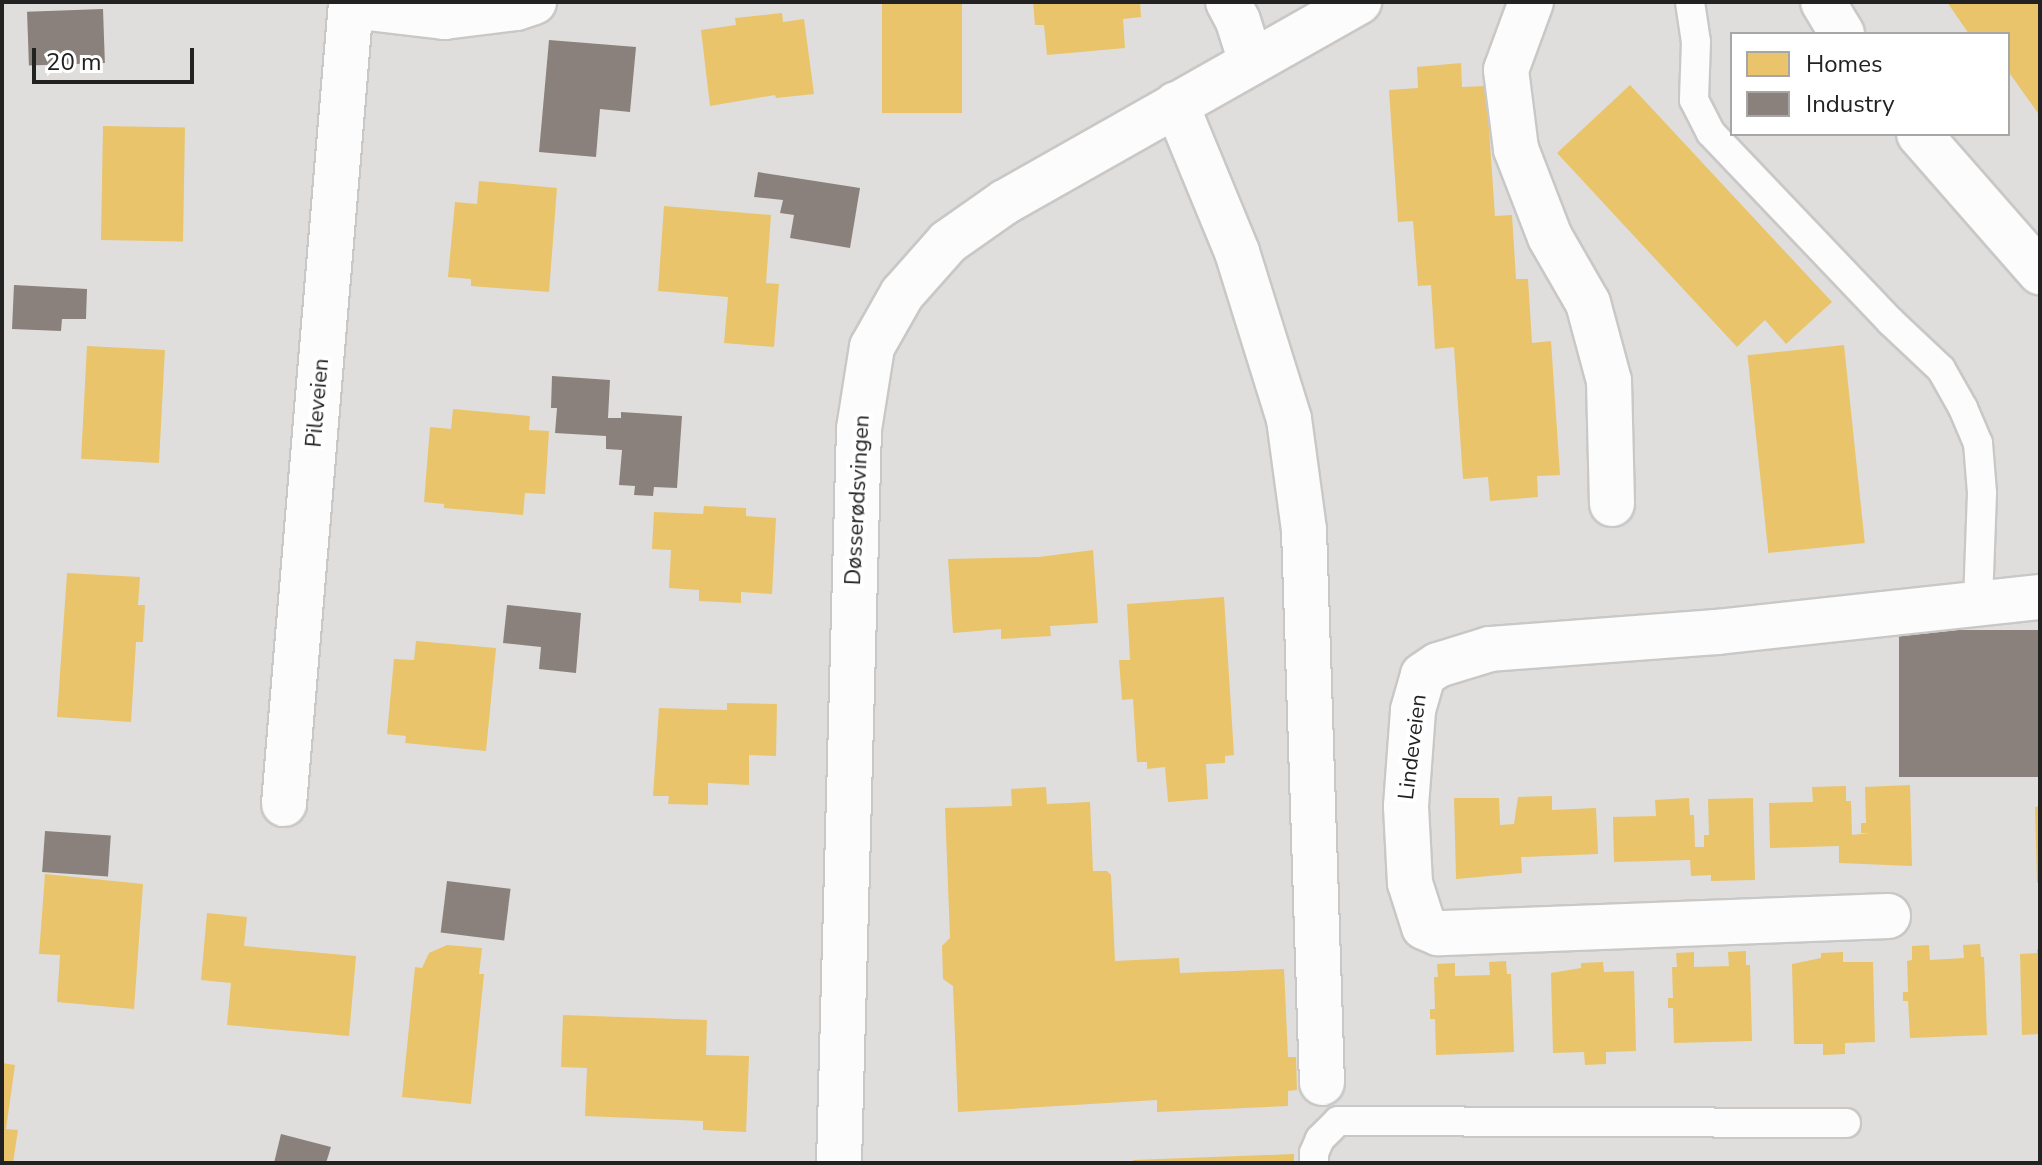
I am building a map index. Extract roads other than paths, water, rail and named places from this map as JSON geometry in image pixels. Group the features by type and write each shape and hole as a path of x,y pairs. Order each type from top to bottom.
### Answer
{"street":[{"path":"351,4 444,17 516,8 534,2"},
{"path":"1228,2 1238,21 1251,62"},
{"name":"Døsserødsvingen","path":"839,1163 859,429 872,347 902,294 948,242 1005,202 1359,2"},
{"path":"1531,2 1506,70 1516,149 1550,237 1588,303 1609,381 1612,504"},
{"path":"1823,2 1841,32"},
{"name":"Pileveien","path":"284,804 351,4"},
{"path":"1176,104 1237,252 1289,419 1304,530 1322,1083"},
{"path":"1921,136 2040,272"},
{"name":"Lindeveien","path":"1888,916 1438,933 1424,927 1410,883 1406,806 1413,710 1423,675 1438,665 1490,649 1717,632 2040,597"}],"lane":[{"path":"1690,2 1696,42 1694,100 1711,133 1890,321 1941,369 1963,408 1978,443 1980,468 1978,604"},
{"path":"1314,1163 1314,1153 1320,1139 1338,1121 1846,1123"}]}
